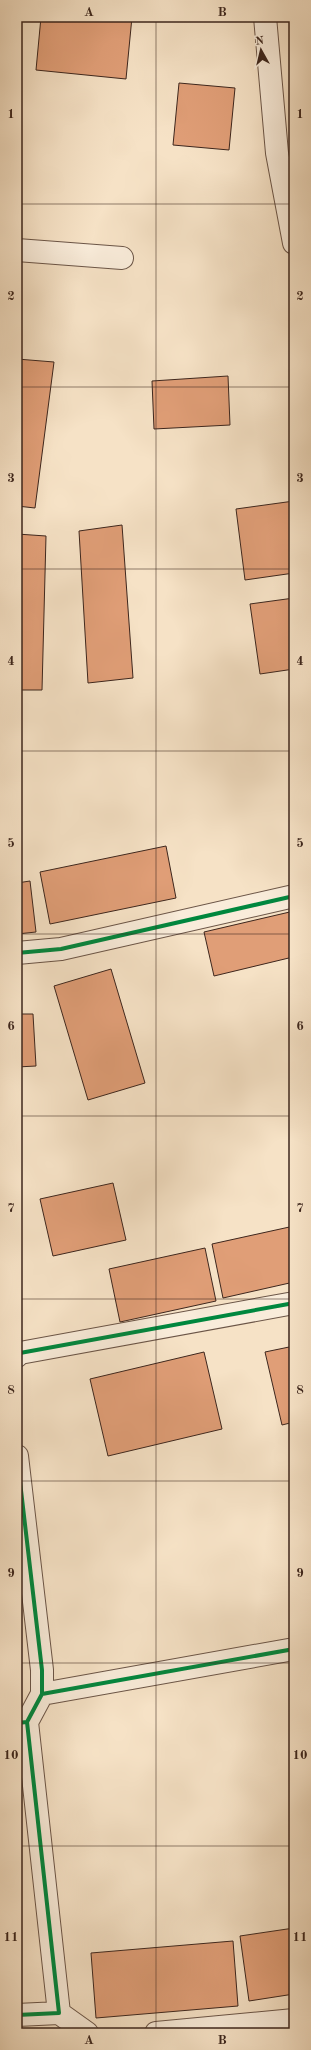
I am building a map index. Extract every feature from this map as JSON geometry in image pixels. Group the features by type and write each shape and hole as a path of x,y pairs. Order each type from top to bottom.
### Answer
{"street":[{"path":"265,17 277,153 294,242"},
{"path":"17,250 122,258"},
{"path":"17,953 61,949 294,896"},
{"path":"17,1356 20,1353 294,1303"},
{"path":"17,1456 42,1670 42,1694 22,1722 59,2013"},
{"path":"42,1694 294,1649"},
{"path":"17,2015 59,2013 87,2033"},
{"path":"156,2033 294,2020"}],"building":[{"path":"41,17 132,17 126,79 36,70"},
{"path":"17,25 20,25 17,59"},
{"path":"179,83 235,88 229,150 173,145"},
{"path":"17,359 54,362 35,508 17,506"},
{"path":"228,376 230,425 154,429 152,381"},
{"path":"294,501 294,573 245,580 236,509"},
{"path":"122,525 133,678 88,683 79,531"},
{"path":"17,534 46,536 42,690 17,690"},
{"path":"294,598 294,669 260,674 250,604"},
{"path":"166,846 176,898 50,924 40,872"},
{"path":"30,881 36,932 17,934 17,883"},
{"path":"294,911 294,962 293,957 214,976 204,932"},
{"path":"111,969 145,1083 88,1100 54,986"},
{"path":"17,1014 33,1014 36,1066 17,1067"},
{"path":"113,1183 126,1240 53,1256 40,1199"},
{"path":"294,1226 294,1282 223,1298 212,1244"},
{"path":"205,1248 216,1301 120,1322 109,1269"},
{"path":"294,1346 294,1422 282,1425 265,1352"},
{"path":"204,1352 222,1429 108,1456 90,1379"},
{"path":"294,1928 294,1994 249,2001 240,1936"},
{"path":"233,1941 238,2006 96,2018 91,1953"}],"cycle path":[{"path":"17,953 61,949 294,896"},
{"path":"17,1356 20,1353 294,1303"},
{"path":"17,1456 42,1670 42,1694 27,1722 17,1723"},
{"path":"42,1694 294,1649"},
{"path":"17,2015 59,2013 27,1722"}]}
